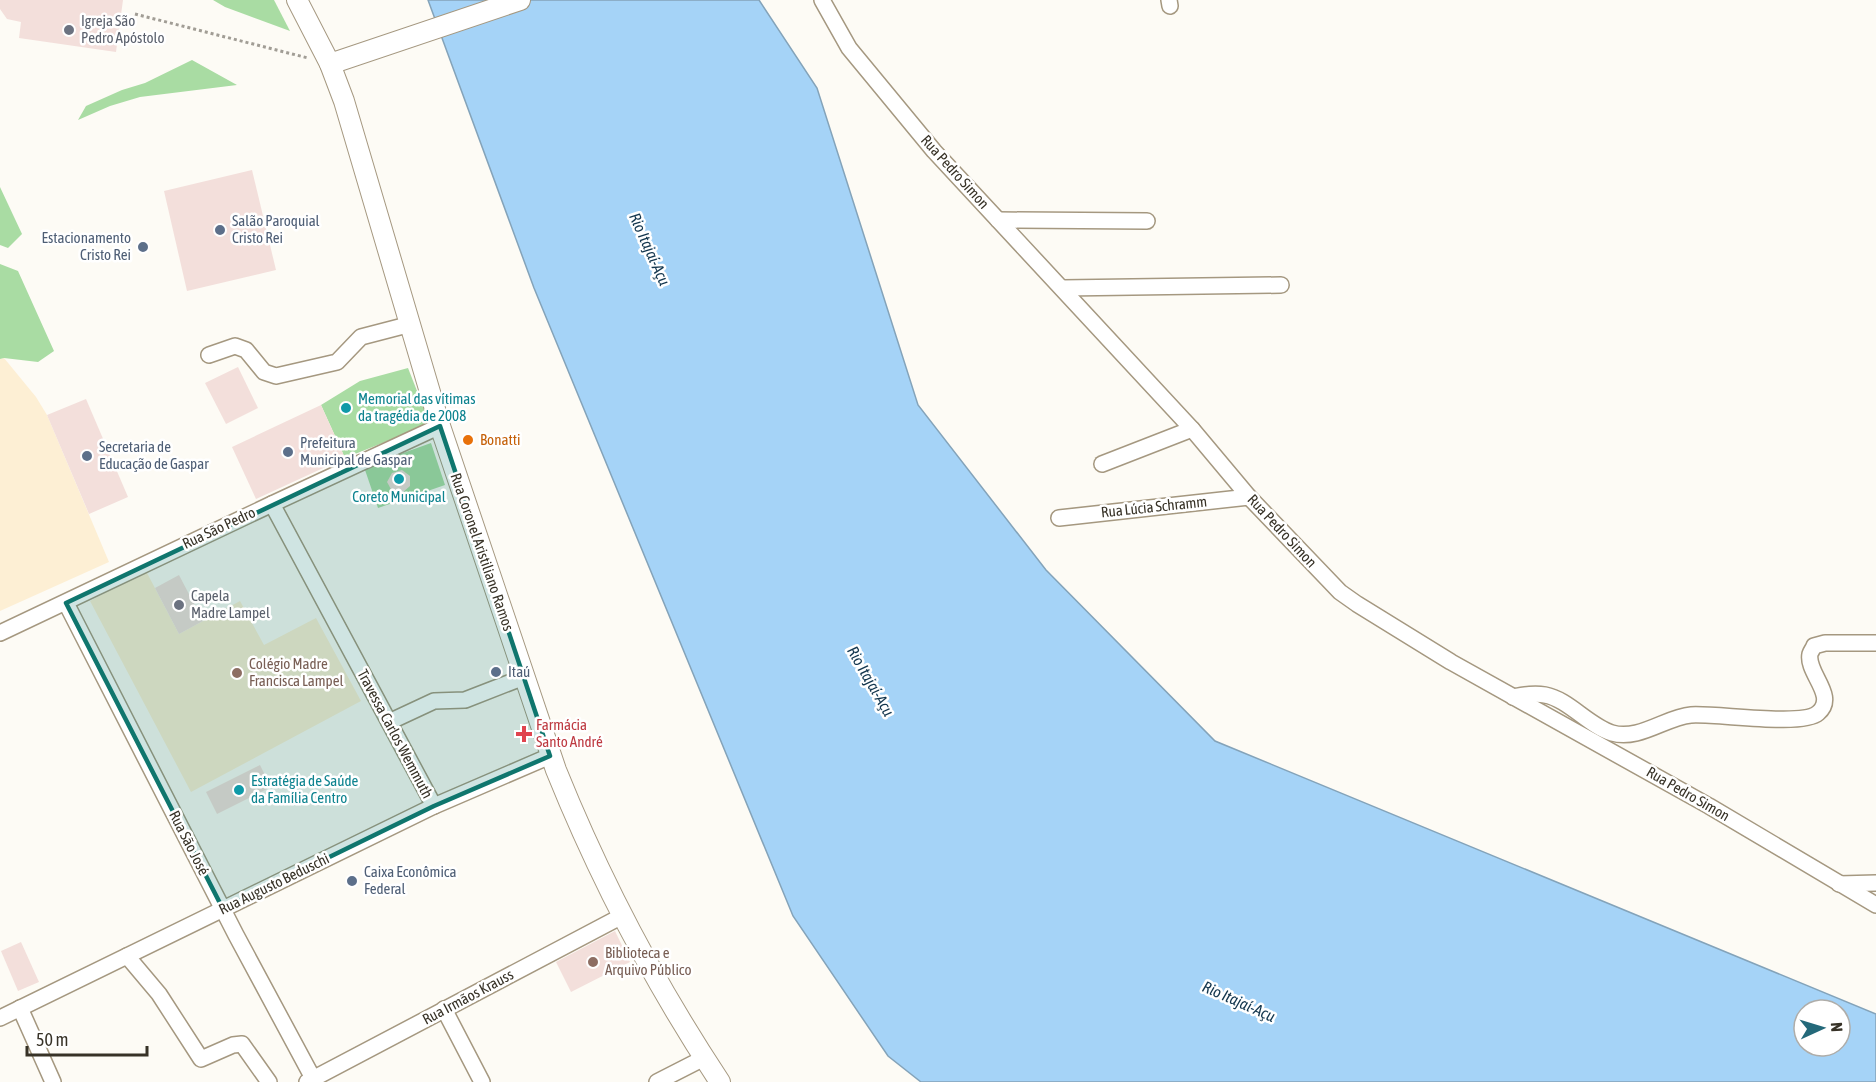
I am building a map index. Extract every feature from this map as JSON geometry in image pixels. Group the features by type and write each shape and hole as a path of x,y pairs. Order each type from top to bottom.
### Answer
{"main road":[{"name":"Rua Coronel Aristiliano Ramos","path":"297,0 330,64 351,121 440,426 550,756 579,826 622,916 720,1082"},
{"path":"330,64 520,0"}],"street":[{"name":"Rua Pedro Simon","path":"826,1 849,48 934,151 1192,429 1249,497 1325,577 1349,598 1451,662 1709,806 1876,904"},
{"path":"998,220 1147,221"},
{"path":"1063,288 1281,285"},
{"path":"209,355 235,346 246,350 264,372 276,376 337,362 361,338 411,324"},
{"name":"Rua São Pedro","path":"0,633 440,426"},
{"path":"1102,464 1192,429"},
{"name":"Rua Lúcia Schramm","path":"1059,518 1249,497"},
{"name":"Travessa Carlos Wemmuth","path":"272,504 434,806"},
{"name":"Rua São José","path":"66,603 312,1081"},
{"path":"1513,697 1548,695 1614,733 1630,733 1689,715 1767,719 1804,718 1817,715 1823,707 1824,697 1810,665 1810,654 1814,646 1876,643"},
{"path":"388,722 434,701 465,700 524,677"},
{"name":"Rua Augusto Beduschi","path":"0,1018 434,806 550,756"},
{"path":"1839,884 1876,883"},
{"name":"Rua Irmãos Krauss","path":"312,1081 622,916"},
{"path":"127,956 159,994 201,1059 233,1045 242,1044 269,1082"},
{"path":"20,1008 53,1082"},
{"path":"444,1009 482,1082"},
{"path":"657,1082 704,1058"}],"path":[{"path":"135,14 330,64"}],"highlighted area":[{"path":"440,426 550,756 434,806 223,909 66,603"}],"shaded area":[{"path":"4,358 36,397 47,415 109,562 0,611 0,359"},
{"name":"Colégio Madre Francisca Lampel","path":"146,571 179,634 240,601 264,645 316,618 361,701 191,792 90,601"}],"green space":[{"path":"213,0 274,0 290,31 225,7"},
{"path":"192,60 237,85 140,97 110,106 78,120 86,106 122,90 145,83"},
{"path":"0,187 22,234 8,248 0,245"},
{"path":"0,264 18,271 54,351 38,362 0,359"},
{"path":"408,368 430,424 345,458 321,405 360,381"},
{"path":"431,443 445,485 378,508 364,467"}],"water":[{"name":"Rio Itajaí-Açu","path":"428,0 759,0 817,88 918,405 1046,570 1215,741 1837,998 1792,998 1792,1058 1852,1058 1852,1004 1876,1014 1876,1082 921,1082 888,1056 793,916 534,288"}],"building":[{"name":"Igreja São Pedro Apóstolo","path":"0,0 123,0 116,52 19,38 21,22 7,19 0,9"},
{"name":"Salão Paroquial Cristo Rei","path":"252,170 276,270 187,291 164,191"},
{"path":"238,367 258,408 226,424 205,383"},
{"name":"Secretaria de Educação de Gaspar","path":"86,399 128,497 89,514 47,415"},
{"name":"Prefeitura Municipal de Gaspar","path":"321,405 345,458 256,499 232,447"},
{"name":"Coreto Municipal","path":"402,470 410,476 410,486 402,493 392,491 387,482 392,473"},
{"name":"Capela Madre Lampel","path":"179,575 203,621 179,634 155,588"},
{"name":"Estratégia de Saúde da Família Centro","path":"260,765 271,787 217,814 206,792"},
{"name":"Biblioteca e Arquivo Público","path":"615,931 630,962 571,992 556,962"},
{"path":"21,942 39,982 18,991 1,951"}],"place":[{"name":"Igreja São Pedro Apóstolo","path":"69,30"},
{"name":"Salão Paroquial Cristo Rei","path":"220,230"},
{"name":"Estacionamento Cristo Rei","path":"143,247"},
{"name":"Memorial das vítimas da tragédia de 2008","path":"346,408"},
{"name":"Bonatti","path":"468,440"},
{"name":"Prefeitura Municipal de Gaspar","path":"288,452"},
{"name":"Secretaria de Educação de Gaspar","path":"87,456"},
{"name":"Coreto Municipal","path":"399,479"},
{"name":"Capela Madre Lampel","path":"179,605"},
{"name":"Itaú","path":"496,672"},
{"name":"Colégio Madre Francisca Lampel","path":"237,673"},
{"name":"Farmácia Santo André","path":"524,734"},
{"name":"Estratégia de Saúde da Família Centro","path":"239,790"},
{"name":"Caixa Econômica Federal","path":"352,881"},
{"name":"Biblioteca e Arquivo Público","path":"593,962"}]}
